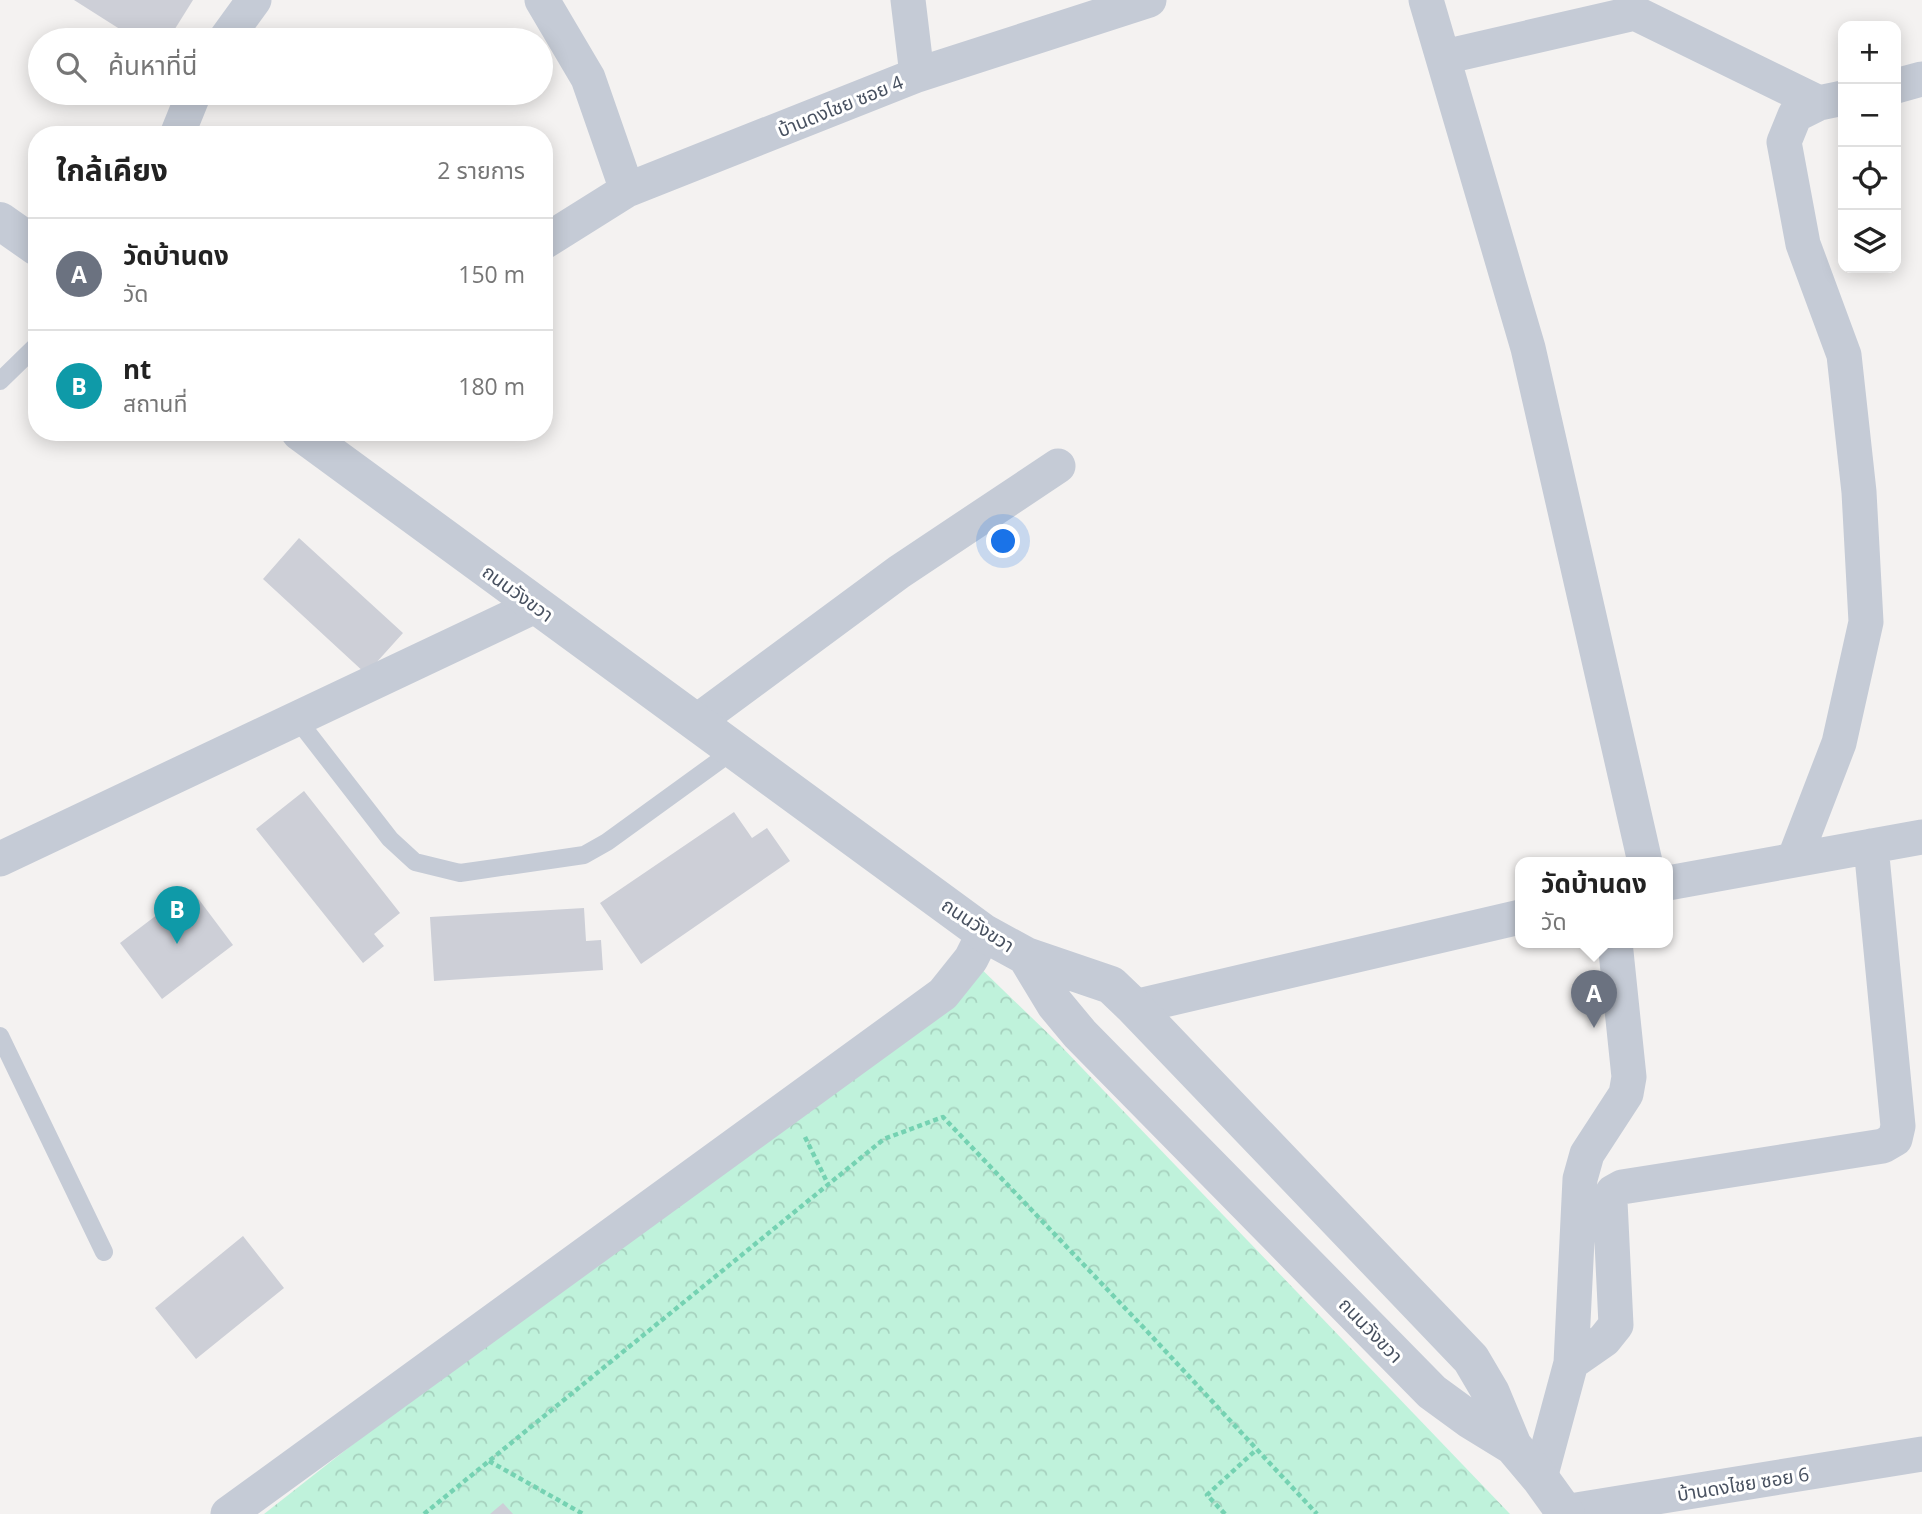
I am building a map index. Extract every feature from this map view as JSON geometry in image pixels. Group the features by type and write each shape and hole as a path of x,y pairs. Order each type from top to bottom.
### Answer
{"street":[{"path":"234,28 254,0"},
{"path":"542,0 588,78 627,190"},
{"path":"908,0 917,75"},
{"name":"บ้านดงไชย ซอย 4","path":"553,236 627,190 917,75 1149,0"},
{"path":"1426,0 1528,348 1644,857"},
{"path":"1444,57 1635,7 1831,101"},
{"path":"1901,85 1922,79"},
{"path":"1794,860 1839,743 1866,622 1859,492 1844,355 1803,244 1784,142 1795,116 1831,101"},
{"path":"181,126 189,105"},
{"path":"0,221 28,241"},
{"name":"ถนนวังขวา","path":"325,441 535,607 984,933 1026,956 1055,1004 1080,1034 1432,1392 1513,1446 1565,1513"},
{"path":"696,722 899,572 1059,466"},
{"path":"0,859 535,607"},
{"path":"1673,882 1922,837"},
{"path":"1571,1363 1604,1340 1616,1325 1610,1201 1613,1192 1622,1187 1883,1146 1895,1139 1898,1126 1871,846"},
{"path":"1134,1007 1515,918"},
{"path":"228,1514 943,994 971,959 984,933"},
{"path":"1540,1478 1571,1363 1580,1179 1587,1154 1626,1094 1629,1077 1616,948"},
{"path":"1026,956 1111,985 1134,1007 1471,1359 1491,1393 1513,1446"},
{"name":"บ้านดงไชย ซอย 6","path":"1565,1513 1922,1454"}],"lane":[{"path":"0,381 28,354"},
{"path":"297,719 390,839 415,862 460,873 584,855 607,842 734,750"},
{"path":"0,1036 104,1252"}],"path":[{"path":"785,1108 812,1147 828,1184"},
{"path":"424,1514 884,1139 943,1117 1317,1514"},
{"path":"1225,1514 1207,1495 1256,1450"},
{"path":"489,1461 583,1514"}],"green space":[{"path":"971,959 1058,1043 1510,1514 264,1514"}],"building":[{"path":"74,0 193,0 176,28 118,28"},
{"path":"299,538 403,633 366,674 263,579"},
{"path":"304,791 400,913 374,934 384,946 363,963 256,829"},
{"path":"734,812 752,838 767,828 790,861 641,964 600,903"},
{"path":"191,889 233,945 162,999 120,943"},
{"path":"584,908 586,941 601,940 603,970 434,981 430,917"},
{"path":"243,1236 284,1288 196,1359 155,1308"},
{"path":"503,1503 513,1514 490,1514"}],"place":[{"name":"nt","path":"177,944"},
{"name":"วัดบ้านดง","path":"1594,1028"}]}
